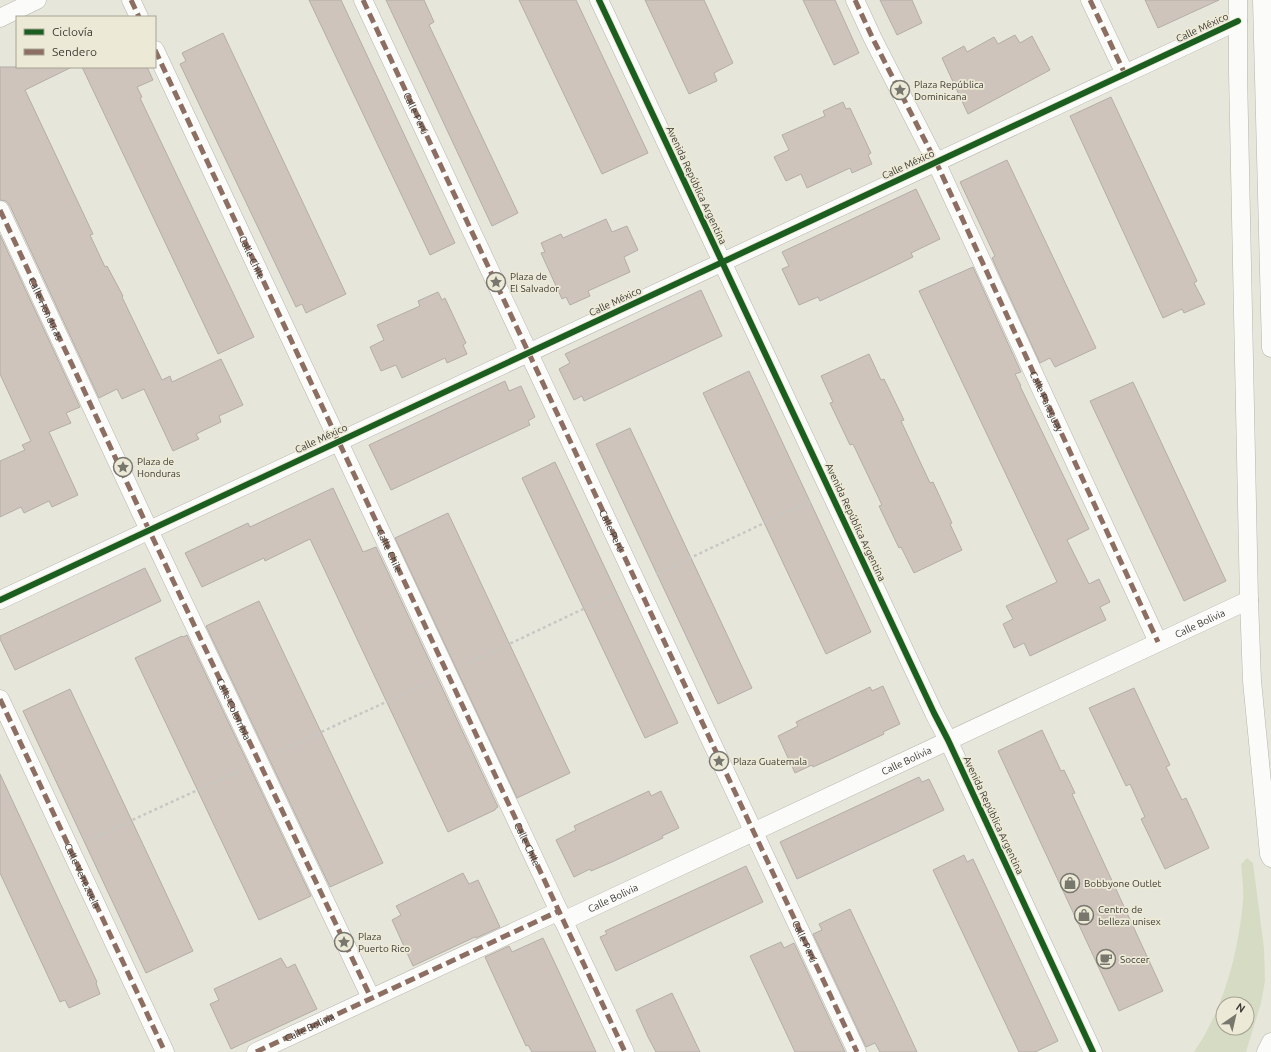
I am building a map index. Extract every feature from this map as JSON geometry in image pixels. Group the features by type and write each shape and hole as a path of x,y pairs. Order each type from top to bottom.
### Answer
{"street":[{"path":"0,18 38,0"},
{"path":"131,0 139,16"},
{"name":"Calle Perú","path":"363,0 857,1052"},
{"name":"Avenida República Argentina","path":"599,0 1094,1052"},
{"path":"855,0 936,162"},
{"path":"1090,0 1125,74"},
{"path":"1238,0 1238,89 1252,681 1269,854 1271,858"},
{"path":"1262,0 1271,348"},
{"name":"Calle México","path":"0,600 1238,21"},
{"name":"Calle Chile","path":"156,52 625,1052"},
{"name":"Calle Paraguay","path":"936,162 1158,642"},
{"name":"Calle Honduras","path":"0,210 149,530"},
{"name":"Calle Colombia","path":"149,530 371,998"},
{"name":"Calle Bolivia","path":"256,1052 371,998 754,832 1249,600"},
{"name":"Calle Venezuela","path":"0,698 165,1052"}],"green space":[{"path":"1247,858 1253,863 1264,948 1265,981 1261,1003 1255,1023 1255,996 1222,996 1228,980 1241,921 1243,887 1241,864"},
{"path":"1215,1014 1215,1036 1251,1036 1246,1052 1194,1052"}],"building":[{"path":"309,0 341,0 455,243 430,255"},
{"path":"386,0 424,0 434,22 429,25 518,213 492,226"},
{"path":"519,0 576,0 648,153 602,174"},
{"path":"645,0 704,0 733,63 714,73 717,81 689,94"},
{"path":"803,0 835,0 859,53 834,65"},
{"path":"880,0 912,0 922,23 897,35"},
{"path":"1145,0 1219,0 1158,28"},
{"path":"223,33 346,294 306,313 302,304 296,307 180,64 186,61 182,53"},
{"path":"1015,35 1020,43 1032,36 1050,70 968,114 942,58 964,46 967,52 994,37 998,44"},
{"path":"0,67 70,68 25,90 93,234 90,235 105,267 107,266 123,296 122,297 162,380 170,376 172,382 221,359 243,405 219,416 221,422 196,434 199,439 173,451 144,389 122,399 117,389 99,398 10,206 6,201 0,200"},
{"path":"82,68 147,68 153,80 137,87 142,97 140,98 254,337 218,354"},
{"path":"1111,97 1197,281 1194,283 1205,304 1184,313 1182,309 1163,318 1070,116"},
{"path":"843,102 846,109 850,108 871,153 868,155 872,164 852,173 850,168 807,188 801,174 786,181 774,157 789,150 782,135 825,116 823,111"},
{"path":"1007,160 1096,348 1055,367 1050,358 1040,363 992,258 995,256 960,182"},
{"path":"916,189 940,239 911,253 913,257 874,276 820,301 818,297 799,305 782,269 789,266 782,252"},
{"path":"606,219 612,232 627,226 638,250 624,257 630,272 588,291 590,296 570,305 566,297 562,299 541,253 545,252 541,243 561,234 563,238"},
{"path":"0,235 80,407 66,413 71,423 49,432 78,495 52,507 49,501 24,513 21,507 0,517 0,461 25,450 22,445 31,441 0,374"},
{"path":"973,267 1021,372 1015,374 1020,386 1089,529 1067,540 1089,584 1099,579 1110,602 1100,607 1106,620 1030,656 1024,643 1014,648 1003,624 1013,619 1006,606 1057,582 919,291"},
{"path":"701,290 722,336 584,401 582,396 574,400 559,369 570,363 565,354"},
{"path":"438,292 442,300 445,298 466,343 463,345 467,354 447,363 445,358 402,378 396,365 381,371 370,347 384,340 377,325 420,306 418,301"},
{"path":"869,354 881,380 884,379 904,420 901,421 930,483 933,482 952,523 950,524 962,550 914,573 901,547 899,548 879,506 882,505 853,444 850,445 830,403 833,402 821,376"},
{"path":"749,371 871,632 826,654 703,393"},
{"path":"505,381 509,391 521,386 535,417 528,421 530,425 391,490 369,445"},
{"path":"1133,382 1226,581 1184,601 1090,401"},
{"path":"630,428 752,688 718,704 596,444"},
{"path":"555,462 678,723 645,738 522,478"},
{"path":"333,488 363,552 376,547 498,807 495,810 448,832 310,539 265,561 264,558 202,587 185,553 248,523 250,527"},
{"path":"448,513 570,773 517,798 395,538"},
{"path":"145,568 161,601 15,670 0,639 0,636"},
{"path":"259,601 383,863 330,887 206,626"},
{"path":"187,635 311,896 259,920 135,658"},
{"path":"883,686 900,724 883,732 884,734 833,758 795,773 778,736 798,726 796,722 870,687 872,691"},
{"path":"1134,688 1170,765 1166,767 1182,800 1186,798 1209,848 1165,869 1141,819 1145,817 1130,784 1126,786 1089,708"},
{"path":"70,689 193,951 146,973 23,711"},
{"path":"1042,730 1061,771 1064,770 1075,793 1072,794 1163,991 1119,1011 998,751"},
{"path":"0,774 97,982 96,983 100,994 69,1008 65,1000 60,1002 0,873"},
{"path":"919,777 922,782 929,779 944,810 797,879 780,842"},
{"path":"649,791 651,796 661,791 679,828 662,836 663,838 612,862 591,871 590,869 574,877 556,840 576,830 574,826"},
{"path":"964,855 967,862 973,859 1058,1041 1035,1052 1019,1052 933,870"},
{"path":"746,866 763,902 616,971 600,937 607,934 605,931"},
{"path":"463,873 469,884 478,880 500,927 413,966 392,920 401,915 396,906"},
{"path":"850,909 917,1052 880,1052 875,1043 866,1047 813,934 822,930 819,924"},
{"path":"543,938 596,1052 532,1052 528,1045 526,1046 485,957 509,946 512,952"},
{"path":"781,942 784,948 794,943 845,1052 795,1052 750,956"},
{"path":"281,958 287,968 295,964 317,1009 231,1049 210,1004 219,1000 214,989"},
{"path":"672,993 700,1052 656,1052 648,1037 636,1010"}],"marked path":[{"path":"131,0 139,16"},
{"path":"363,0 857,1052"},
{"path":"855,0 873,39 936,162 1158,642"},
{"path":"1090,0 1125,74"},
{"path":"156,52 625,1052"},
{"path":"0,210 149,530 371,998"},
{"path":"0,699 165,1052"},
{"path":"256,1052 559,911"}],"cycle path":[{"path":"599,0 948,740 1093,1052"},
{"path":"0,600 1238,21"}],"place":[{"name":"Plaza República Dominicana","path":"900,90"},
{"name":"Plaza de El Salvador","path":"496,282"},
{"name":"Plaza de Honduras","path":"123,467"},
{"name":"Plaza Guatemala","path":"719,761"},
{"name":"Bobbyone Outlet","path":"1070,883"},
{"name":"Centro de belleza unisex","path":"1084,915"},
{"name":"Plaza Puerto Rico","path":"344,942"},
{"name":"Soccer","path":"1106,959"}]}
